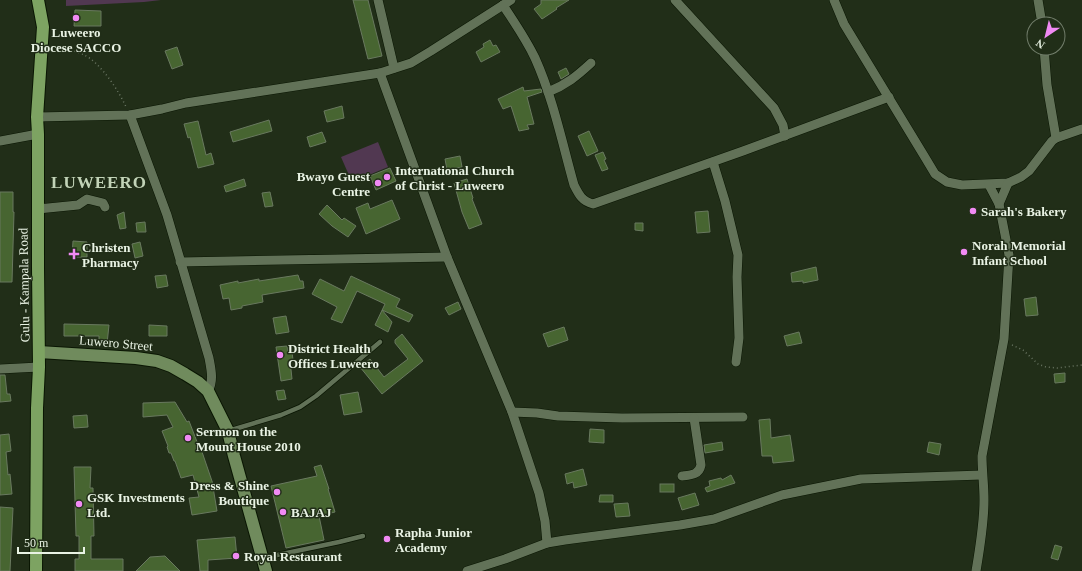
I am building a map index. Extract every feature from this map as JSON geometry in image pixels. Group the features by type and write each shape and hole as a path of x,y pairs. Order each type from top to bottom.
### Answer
{"main road":[{"name":"Gulu - Kampala Road","path":"36,571 37,408 39,367 37,117 43,27 38,0"},
{"name":"Luwero Street","path":"39,352 157,360 185,374 198,382 208,391 228,431 266,571"}],"street":[{"path":"378,0 394,68"},
{"path":"675,0 774,108 783,125 785,136"},
{"path":"834,0 844,24 936,174 947,182 962,185 1008,183 1021,177 1028,171 1046,147 1056,138 1082,129"},
{"path":"1038,0 1041,16"},
{"path":"37,117 130,115 186,103 380,72 411,63 507,3 535,59 548,92 574,185 582,199 593,204 785,136 889,97"},
{"path":"1045,56 1047,85 1056,138"},
{"path":"548,92 573,80 591,63"},
{"path":"380,72 447,257 512,412 539,493 545,521 547,544"},
{"path":"130,115 167,215 209,358 212,379 208,391"},
{"path":"0,140 38,134"},
{"path":"713,162 725,202 738,255 737,277 739,338 736,362"},
{"path":"999,204 1008,183"},
{"path":"976,571 982,537 984,499 982,456 1004,339 1009,255 999,204 988,185"},
{"path":"38,209 78,205 87,199 103,203 105,207"},
{"path":"180,262 447,257"},
{"path":"0,369 39,367"},
{"path":"512,412 558,416 622,418 743,417"},
{"path":"682,476 693,475 700,470 701,465 694,418"},
{"path":"467,571 547,544 565,540 714,519 782,495 861,479 982,475"}],"lane":[{"path":"228,431 300,408 380,342"},
{"path":"263,558 363,536"}],"path":[{"path":"42,43 84,55 95,63 112,82 130,115"},
{"path":"1004,339 1023,350 1038,364 1046,367 1057,368 1082,365"}],"shaded area":[{"path":"66,0 161,0 66,6"},
{"path":"378,142 388,167 352,182 341,157"}],"building":[{"path":"353,0 368,0 382,56 368,59"},
{"path":"541,0 569,0 542,19 534,9 541,4"},
{"path":"75,10 101,11 101,26 74,26"},
{"path":"490,40 493,46 496,45 500,52 481,62 476,52 484,47 483,44"},
{"path":"177,47 183,65 172,69 165,51"},
{"path":"566,68 569,74 561,79 558,72"},
{"path":"523,87 524,91 541,89 542,92 527,97 534,124 527,125 529,129 519,131 511,106 503,109 498,99"},
{"path":"342,106 344,118 327,122 324,111"},
{"path":"269,120 272,131 233,142 230,132"},
{"path":"198,121 206,155 211,153 214,164 198,168 190,137 188,138 184,124"},
{"path":"589,131 598,151 587,156 578,136"},
{"path":"322,132 326,142 310,147 307,137"},
{"path":"603,152 606,159 604,160 608,169 602,171 595,155"},
{"path":"460,156 462,167 447,170 445,159"},
{"path":"390,168 396,181 376,190 370,176"},
{"path":"244,179 246,186 226,192 224,186"},
{"path":"467,179 473,198 472,199 482,224 469,229 462,212 454,183"},
{"path":"0,192 13,192 14,212 12,282 0,282"},
{"path":"270,192 273,206 265,207 262,193"},
{"path":"392,200 400,219 366,234 356,208 368,203 370,209"},
{"path":"327,205 342,220 344,218 356,226 348,237 332,226 319,214"},
{"path":"708,211 710,232 697,233 695,212"},
{"path":"124,212 126,228 120,229 117,215"},
{"path":"145,222 146,232 137,232 136,223"},
{"path":"635,223 643,223 643,231 635,230"},
{"path":"73,241 87,242 87,257 72,257"},
{"path":"140,242 143,256 135,258 132,244"},
{"path":"816,267 818,280 803,283 803,281 792,282 791,273"},
{"path":"166,275 168,286 157,288 155,276"},
{"path":"298,275 300,281 303,281 304,288 262,295 263,302 242,306 242,308 231,310 229,298 223,299 220,285 238,281 238,283 259,279 259,281"},
{"path":"351,276 400,299 396,307 413,315 409,322 382,310 385,304 357,291 342,323 331,319 337,307 312,294 320,279 344,291"},
{"path":"1036,297 1038,315 1026,316 1024,299"},
{"path":"458,302 461,309 449,315 445,308"},
{"path":"382,310 392,322 388,332 375,325"},
{"path":"286,316 289,332 276,334 273,318"},
{"path":"64,324 109,325 107,344 99,344 99,336 64,336"},
{"path":"149,325 167,326 167,336 149,336"},
{"path":"564,327 568,340 548,347 543,334"},
{"path":"799,332 802,343 787,346 784,336"},
{"path":"402,334 423,361 382,394 360,367 370,359 384,377 408,359 395,343 395,340"},
{"path":"287,346 288,352 292,352 293,360 290,360 292,379 281,381 276,347"},
{"path":"1065,373 1065,382 1055,383 1054,374"},
{"path":"0,375 5,375 7,394 10,394 11,401 0,402"},
{"path":"284,390 286,399 278,400 276,391"},
{"path":"358,392 362,412 344,415 340,395"},
{"path":"175,402 187,422 189,421 199,447 200,446 214,487 217,511 192,515 189,498 199,497 193,475 181,478 175,461 171,453 169,453 162,431 173,427 167,415 143,417 143,403"},
{"path":"87,415 88,427 74,428 73,416"},
{"path":"770,419 771,438 790,435 794,461 773,463 772,456 762,456 759,420"},
{"path":"590,429 604,430 604,443 589,442"},
{"path":"9,434 11,451 6,452 8,475 10,474 12,494 0,495 0,435"},
{"path":"722,442 723,450 705,453 704,445"},
{"path":"929,442 941,444 939,455 927,452"},
{"path":"321,465 335,512 319,516 324,540 286,548 271,486 317,476 314,467"},
{"path":"74,467 91,467 90,488 93,488 94,536 91,536 91,559 123,559 123,571 75,571 75,559 79,559 79,536 76,536"},
{"path":"583,469 587,485 574,488 573,482 567,484 565,474"},
{"path":"731,475 735,483 707,492 705,488 710,486 709,481 721,478 722,480"},
{"path":"660,484 674,484 674,492 660,492"},
{"path":"695,493 699,505 682,510 678,498"},
{"path":"600,495 613,495 613,502 599,502"},
{"path":"628,503 630,516 616,517 614,504"},
{"path":"0,507 13,508 10,571 0,571"},
{"path":"235,537 237,558 208,560 208,571 200,571 197,540"},
{"path":"1055,545 1062,547 1058,560 1051,558"},
{"path":"165,556 180,571 136,571 150,557"}],"place":[{"name":"Luweero Diocese SACCO","path":"76,18"},
{"name":"International Church of Christ - Luweero","path":"387,177"},
{"name":"Bwayo Guest Centre","path":"378,183"},
{"name":"Sarah's Bakery","path":"973,211"},
{"name":"Norah Memorial Infant School","path":"964,252"},
{"name":"Christen Pharmacy","path":"74,254"},
{"name":"District Health Offices Luweero","path":"280,355"},
{"name":"Sermon on the Mount House 2010","path":"188,438"},
{"name":"Dress & Shine Boutique","path":"277,492"},
{"name":"GSK Investments Ltd.","path":"79,504"},
{"name":"BAJAJ","path":"283,512"},
{"name":"Rapha Junior Academy","path":"387,539"},
{"name":"Royal Restaurant","path":"236,556"}],"district":[{"name":"LUWEERO","path":"99,182"}]}
